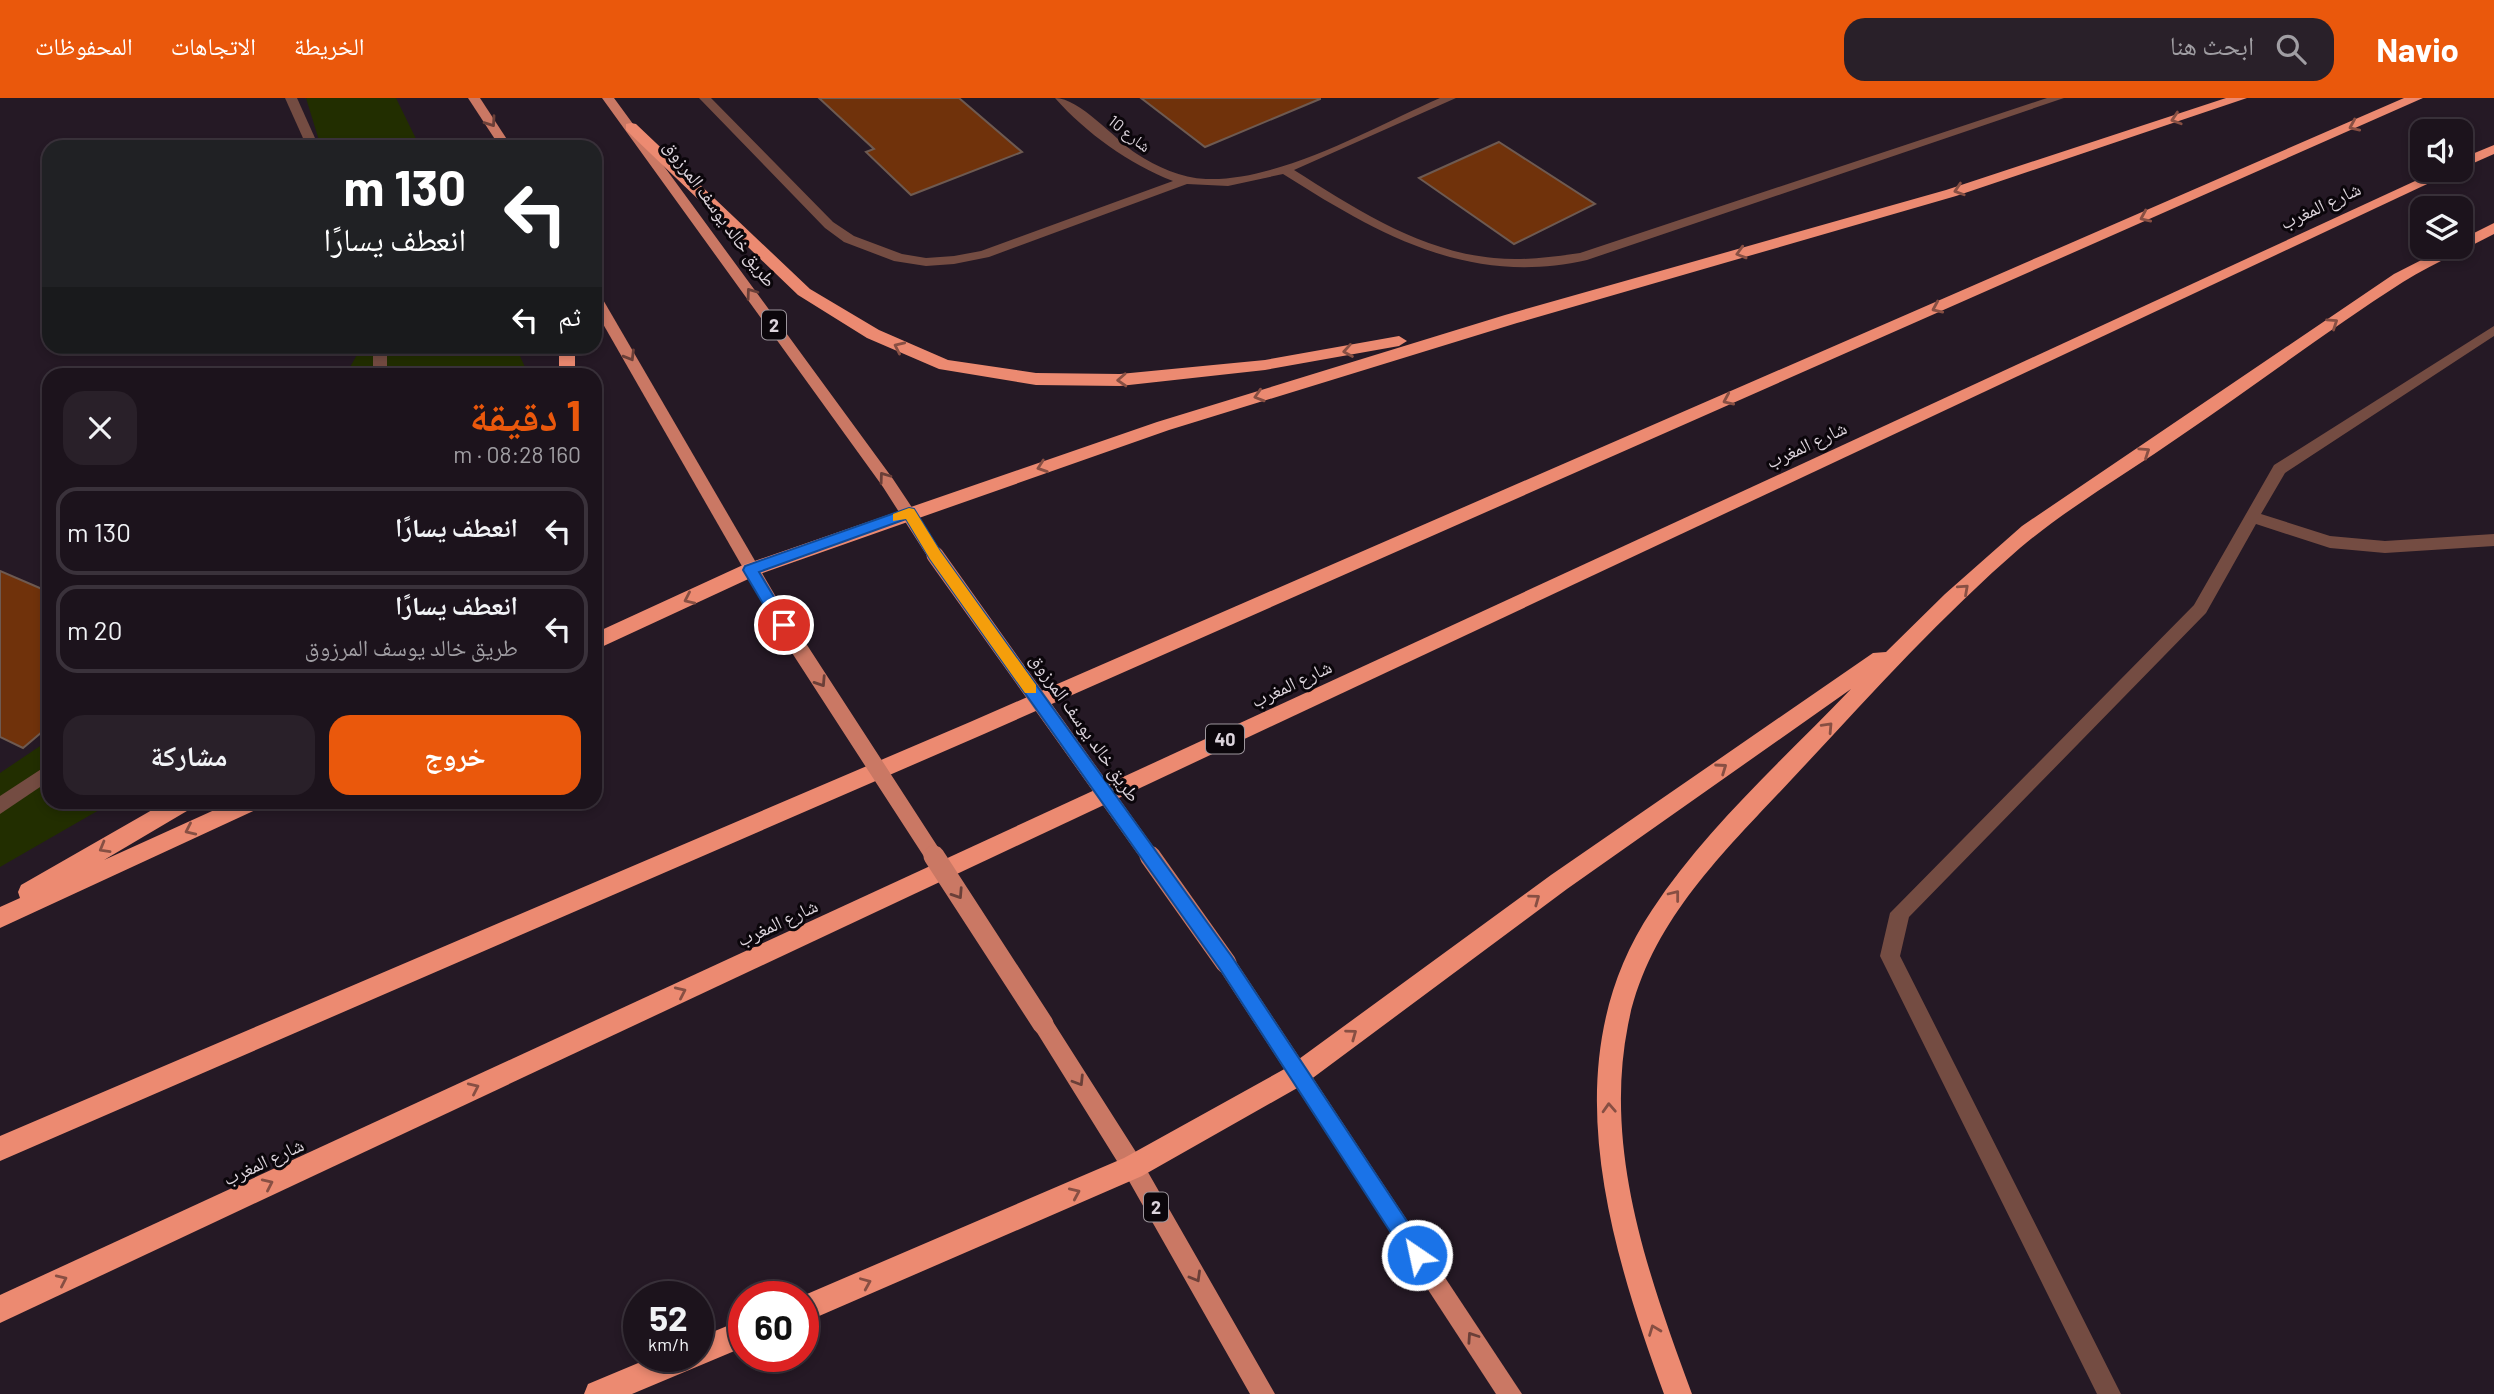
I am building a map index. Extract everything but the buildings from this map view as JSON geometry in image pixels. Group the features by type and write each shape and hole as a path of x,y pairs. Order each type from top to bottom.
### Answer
{"highway":[{"path":"602,639 750,570 1163,426 1511,319 1951,193 2241,98"},
{"path":"0,1149 977,728 2416,98"},
{"path":"631,127 768,261 804,292 873,334 945,365 1036,379 1121,380 1265,365 1511,319"},
{"path":"2473,159 2494,149"},
{"name":"شارع المغرب","path":"0,1308 2424,182"},
{"path":"2473,239 2494,228"},
{"path":"1678,1394 1646,1308 1623,1220 1612,1151 1608,1089 1616,1026 1630,973 1653,923 1693,871 1914,635 2017,540 2400,277 2434,259"},
{"path":"819,1302 1133,1167 1297,1074 1559,881 1914,635"},
{"path":"0,908 172,809"},
{"path":"0,918 237,809"},
{"path":"598,1394 651,1372"}],"main road":[{"path":"474,98 501,140"},
{"name":"طريق خالد يوسف المرزوق","path":"608,98 909,513 935,555 1226,963 1510,1394"},
{"name":"2","path":"602,310 685,450 750,570 1133,1167 1263,1394"}],"street":[{"path":"291,98 310,140"},
{"path":"705,98 829,225 867,247 899,258 926,262 984,254 1147,197 1186,180 1232,183 1286,170 1450,98"},
{"name":"شارع 10","path":"1061,98 1144,164 1186,180"},
{"path":"1286,170 1376,227 1422,247 1498,264 1552,262 1582,257 2058,98"},
{"path":"2109,1394 1890,956 1900,913 2200,609 2279,469 2494,330"},
{"path":"2252,517 2330,542 2385,547 2494,540"},
{"path":"0,806 42,776"}],"green space":[{"path":"306,98 396,98 417,140 319,140"},
{"path":"357,354 519,354 525,368 349,368"},
{"path":"42,745 42,809 101,809 0,867 0,773"}],"slow traffic":[{"path":"898,517 909,513 935,555 1031,689"}],"route":[{"path":"784,625 750,570 909,513 935,555 1226,963 1417,1255"}]}
